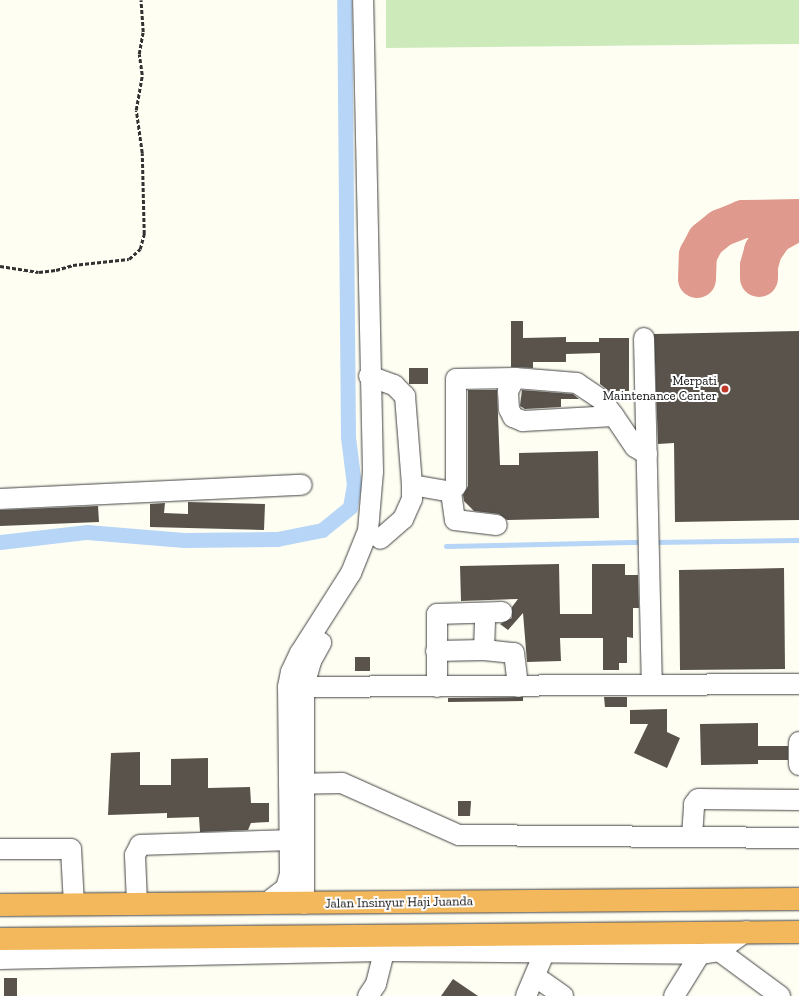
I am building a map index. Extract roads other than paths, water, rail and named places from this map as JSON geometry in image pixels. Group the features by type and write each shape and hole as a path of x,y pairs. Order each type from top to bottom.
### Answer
{"highway":[{"name":"Jalan Insinyur Haji Juanda","path":"0,905 268,902 304,904 799,899"},
{"path":"668,900 668,932"},
{"path":"0,939 386,942 668,932 799,932"}],"street":[{"path":"363,0 369,376 373,472 380,539"},
{"path":"644,338 652,684"},
{"path":"303,687 311,660 350,599 380,539 403,520 412,499 404,396 394,384 369,376"},
{"path":"497,525 455,520 451,492 456,486 456,379 515,378 577,383 602,400 635,447 647,454"},
{"path":"515,378 508,391 508,409 513,417 523,421 614,416"},
{"path":"304,904 302,784 303,687 300,653 351,573 365,543 373,472"},
{"path":"412,485 451,492"},
{"path":"0,499 302,486"},
{"path":"437,687 437,614 493,613 484,650"},
{"path":"436,651 484,650 514,653 518,687"},
{"path":"303,687 518,687 652,684 799,684"},
{"path":"799,742 799,765"},
{"path":"302,784 336,783 459,835 799,838"},
{"path":"268,902 286,888 288,882 290,840 302,784"},
{"path":"692,836 694,804 698,799 799,800"},
{"path":"137,904 135,855 140,845 290,840"},
{"path":"0,849 72,848 74,904"},
{"path":"674,996 710,952 747,931"},
{"path":"0,958 386,942 545,950 710,952 780,996"},
{"path":"368,996 376,984 386,942"},
{"path":"526,996 536,977 545,950"},
{"path":"536,977 563,996"}],"waterway":[{"path":"0,542 87,532 184,540 277,539 322,530 350,507 354,485 348,437 344,0"},
{"path":"653,542 799,540"},
{"path":"446,546 643,542"}],"place":[{"name":"Merpati Maintenance Center","path":"725,389"}]}
